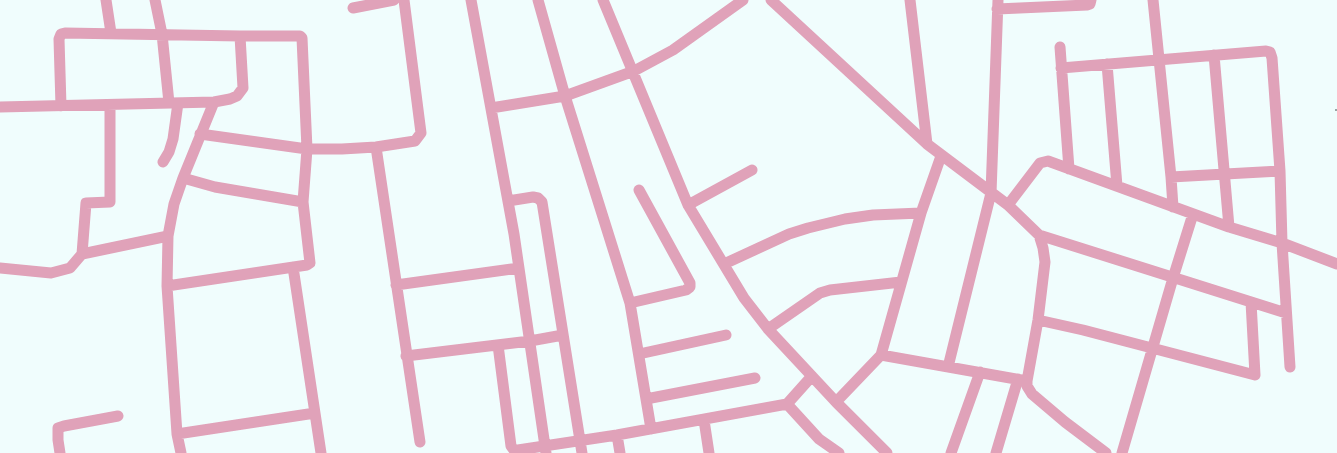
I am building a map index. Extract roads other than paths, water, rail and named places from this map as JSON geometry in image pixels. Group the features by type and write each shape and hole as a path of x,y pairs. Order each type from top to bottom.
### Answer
{"street":[{"path":"106,0 111,33"},
{"path":"155,0 173,103 174,139 163,162"},
{"path":"353,8 394,0"},
{"path":"200,134 307,149 376,147 415,141 421,134 404,0"},
{"path":"471,0 508,201 546,450"},
{"path":"538,0 565,96 630,303 651,429"},
{"path":"603,0 688,205 744,298 768,329 887,453"},
{"path":"491,108 565,96 634,71 673,50 743,0"},
{"path":"771,0 941,156 1008,206 1039,234 1286,313"},
{"path":"910,0 928,144"},
{"path":"948,367 991,194 998,4 1087,6 1091,0"},
{"path":"1153,0 1172,177 1173,207"},
{"path":"61,106 59,39 61,34 65,32 300,36 302,38 307,149 303,202 310,263 167,286"},
{"path":"0,107 214,102 230,99 237,96 243,88 240,36"},
{"path":"1060,48 1069,169"},
{"path":"1061,68 1270,52 1280,171 1282,244 1290,366"},
{"path":"1214,55 1229,227"},
{"path":"1107,64 1117,186"},
{"path":"180,453 177,434 167,286 168,236 174,204 214,102"},
{"path":"0,268 51,273 70,268 82,254 86,203 110,202 110,105"},
{"path":"376,147 420,442"},
{"path":"836,402 880,355 921,213 941,156"},
{"path":"1008,206 1040,163 1048,161 1337,264"},
{"path":"688,205 752,170"},
{"path":"1172,177 1280,171"},
{"path":"183,178 215,187 303,202"},
{"path":"630,303 686,290 690,287 690,283 639,190"},
{"path":"508,201 533,197 538,198 542,202 582,453"},
{"path":"724,264 789,234 808,228 845,219 873,215 921,213"},
{"path":"1122,453 1193,214"},
{"path":"997,452 1022,380 1038,320 1045,262 1039,234"},
{"path":"82,254 168,236"},
{"path":"293,267 321,453"},
{"path":"396,284 519,268"},
{"path":"768,329 813,296 820,293 830,290 901,282"},
{"path":"1038,320 1255,375 1251,302"},
{"path":"639,354 726,335"},
{"path":"406,356 563,336"},
{"path":"498,345 511,446 514,450 546,450 581,441 787,404 812,376"},
{"path":"880,355 1022,380 1032,394 1106,453"},
{"path":"951,453 980,372"},
{"path":"646,399 755,378"},
{"path":"787,404 819,439 839,453"},
{"path":"177,434 315,413"},
{"path":"60,453 58,428 118,416"},
{"path":"704,420 709,453"},
{"path":"617,435 620,453"}]}
